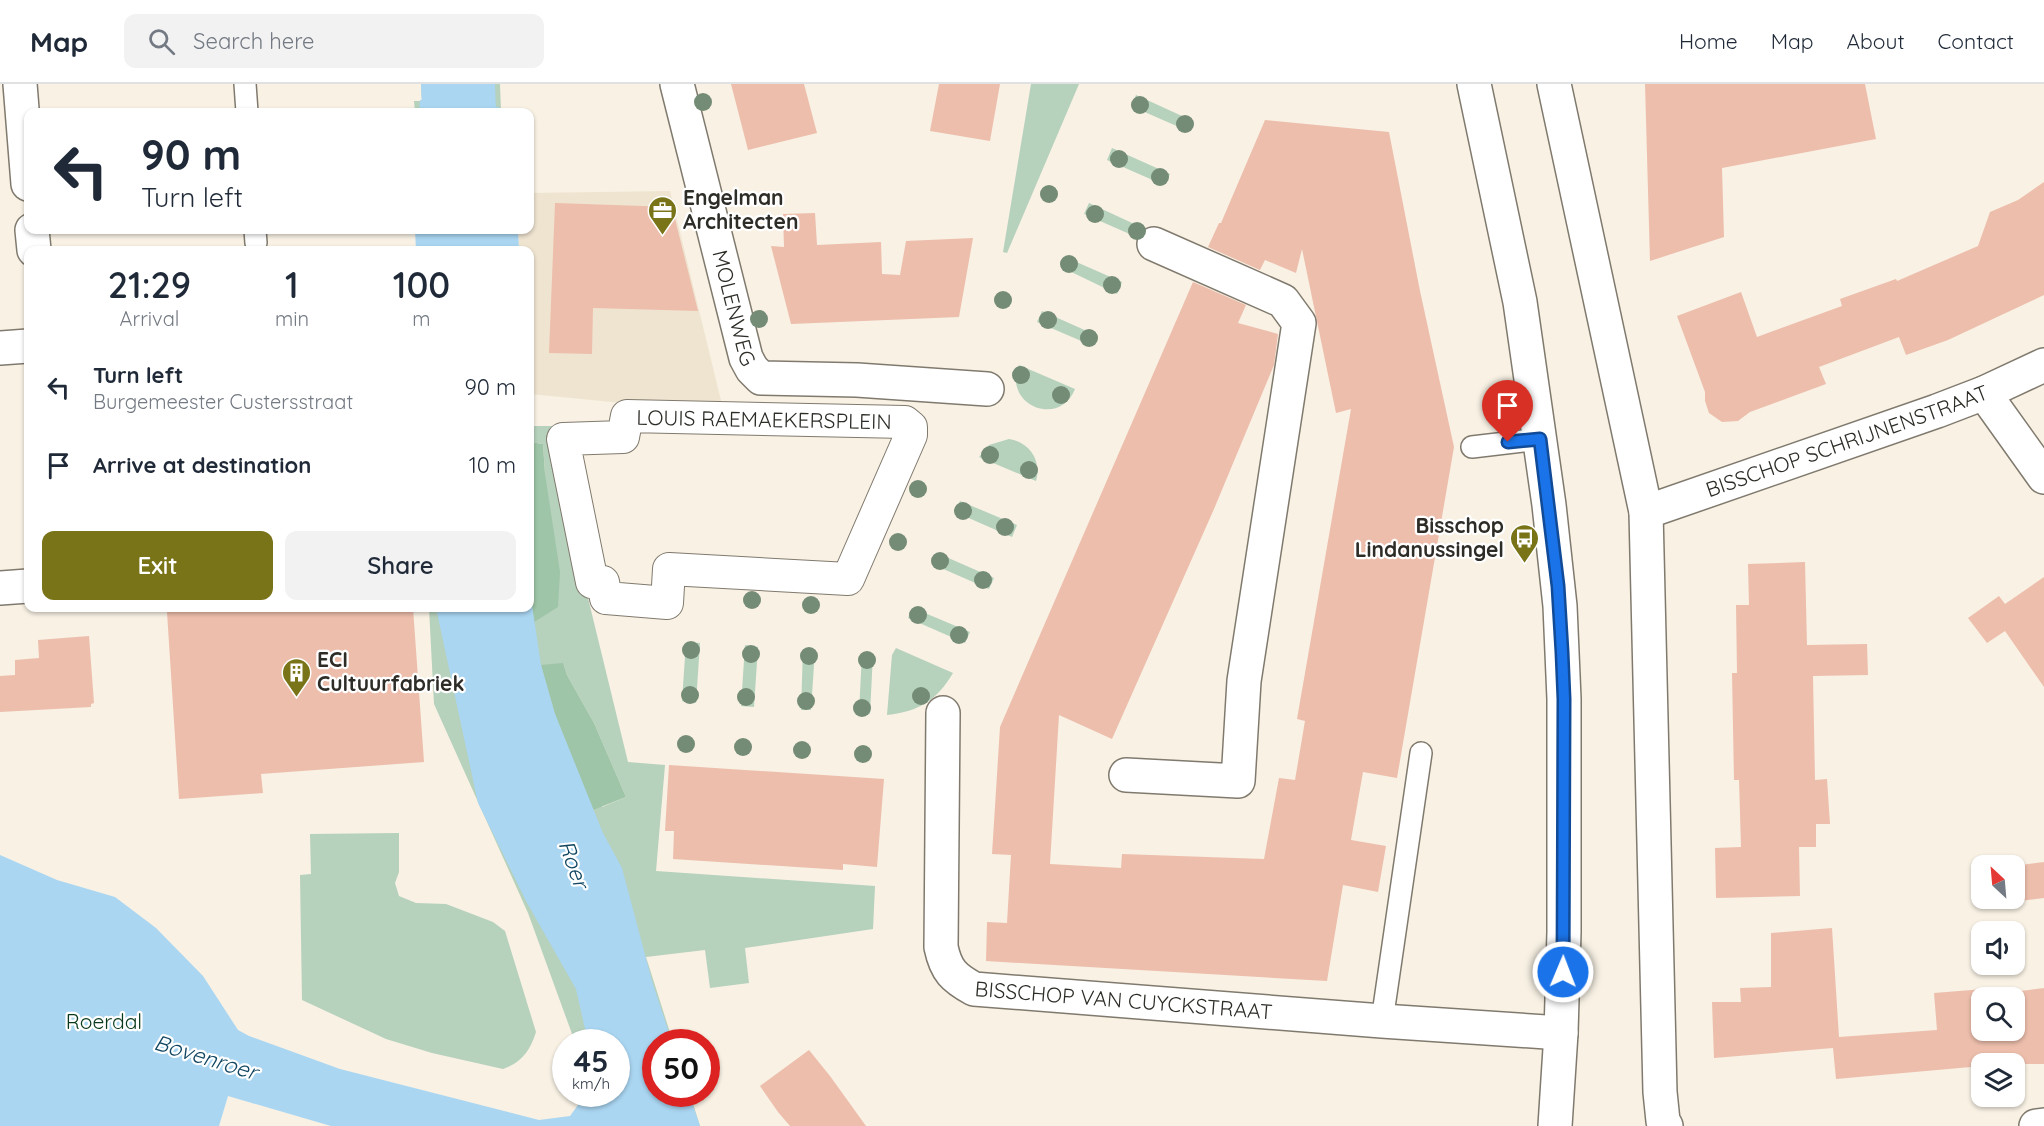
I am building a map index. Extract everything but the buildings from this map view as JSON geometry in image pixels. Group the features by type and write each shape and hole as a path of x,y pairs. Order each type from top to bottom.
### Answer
{"street":[{"path":"20,84 24,134"},
{"name":"MOLENWEG","path":"677,84 747,358 752,369 761,378 857,380 987,389"},
{"path":"1474,84 1520,302 1540,439 1560,606 1564,699 1562,1033 1555,1126"},
{"path":"1554,84 1646,512 1660,1092 1663,1121 1666,1126"},
{"path":"1126,775 1238,781 1244,681 1299,323 1283,301 1154,244"},
{"path":"0,348 24,346"},
{"name":"BISSCHOP SCHRIJNENSTRAAT","path":"1646,512 1937,411 1984,393 2044,365"},
{"path":"1984,393 2044,477"},
{"name":"LOUIS RAEMAEKERSPLEIN","path":"627,416 905,422 912,427 911,435 848,579 669,569 667,603 606,598 603,582 592,582 563,439 623,436 627,416"},
{"path":"0,588 24,586"},
{"name":"BISSCHOP VAN CUYCKSTRAAT","path":"943,713 941,947 944,962 955,978 974,989 1562,1033"},
{"path":"2036,1126 2044,1125"}],"lane":[{"path":"245,84 247,108"},
{"path":"1472,447 1540,439"},
{"path":"1382,1021 1421,753"}],"shaded area":[{"path":"670,191 724,413 534,394 534,246 519,246 518,234 534,234 534,193"}],"green space":[{"path":"421,84 500,84 501,108 415,108 414,101 422,101"},
{"path":"1031,84 1079,84 1007,253 1003,252"},
{"path":"1136,95 1193,121 1188,131 1131,106"},
{"path":"1112,148 1170,174 1164,185 1107,160"},
{"path":"1089,203 1145,229 1141,239 1084,214"},
{"path":"1065,257 1122,282 1117,294 1061,267"},
{"path":"1042,311 1098,336 1093,346 1037,322"},
{"path":"1019,365 1075,389 1067,401 1057,408 1035,407 1018,391 1016,379"},
{"path":"534,426 560,426 558,475 628,762 665,765 656,871 875,886 873,929 745,948 749,983 710,988 705,950 646,957 669,1029 642,1029 642,1107 694,1107 700,1126 572,1126 580,1107 630,1107 630,1029 570,1029 528,913 434,704 429,612 533,612 535,621 545,474 543,444 534,443","holes":["563,663 567,675 594,723 626,797 602,807"]},
{"path":"1009,439 1022,444 1032,453 1037,466 1036,481 979,457 989,445"},
{"path":"534,443 543,444 545,474 560,572 558,607 534,622"},
{"path":"960,501 1017,525 1012,537 955,512"},
{"path":"937,553 994,578 989,589 932,564"},
{"path":"913,608 970,632 965,643 908,618"},
{"path":"686,642 700,643 696,703 682,701"},
{"path":"745,645 758,647 754,707 741,706"},
{"path":"896,648 953,673 940,691 926,703 909,711 887,715 892,655"},
{"path":"803,649 815,650 811,710 801,710"},
{"path":"862,653 873,654 870,714 859,713"},
{"path":"563,663 567,675 594,723 626,797 593,810 555,714 541,665"},
{"path":"399,833 399,872 395,883 399,896 416,903 446,904 493,922 505,931 536,1032 524,1055 510,1066 503,1069 432,1053 386,1039 302,1000 300,875 311,874 310,834"}],"water":[{"path":"420,100 499,108 419,108"},
{"path":"415,234 518,234 519,246 416,246"},
{"name":"Bovenroer","path":"437,612 533,612 541,665 555,714 603,833 622,868 652,981 668,1029 642,1029 642,1107 693,1107 700,1126 331,1126 228,1096 219,1126 0,1126 0,855 57,880 115,897 156,928 203,976 238,1030 249,1036 340,1069 539,1120 570,1116 577,1107 630,1107 630,1029 585,1029 576,989 526,901 478,803"}],"waterway":[{"name":"Roer","path":"458,84 459,108"}],"place":[{"name":"Engelman Architecten","path":"662,236"},
{"name":"Bisschop Lindanussingel","path":"1525,564"},
{"name":"ECI Cultuurfabriek","path":"296,698"}],"route":[{"path":"1508,442 1540,439 1558,586 1564,699 1563,972"}],"park label":[{"name":"Roerdal","path":"104,1022"}]}
